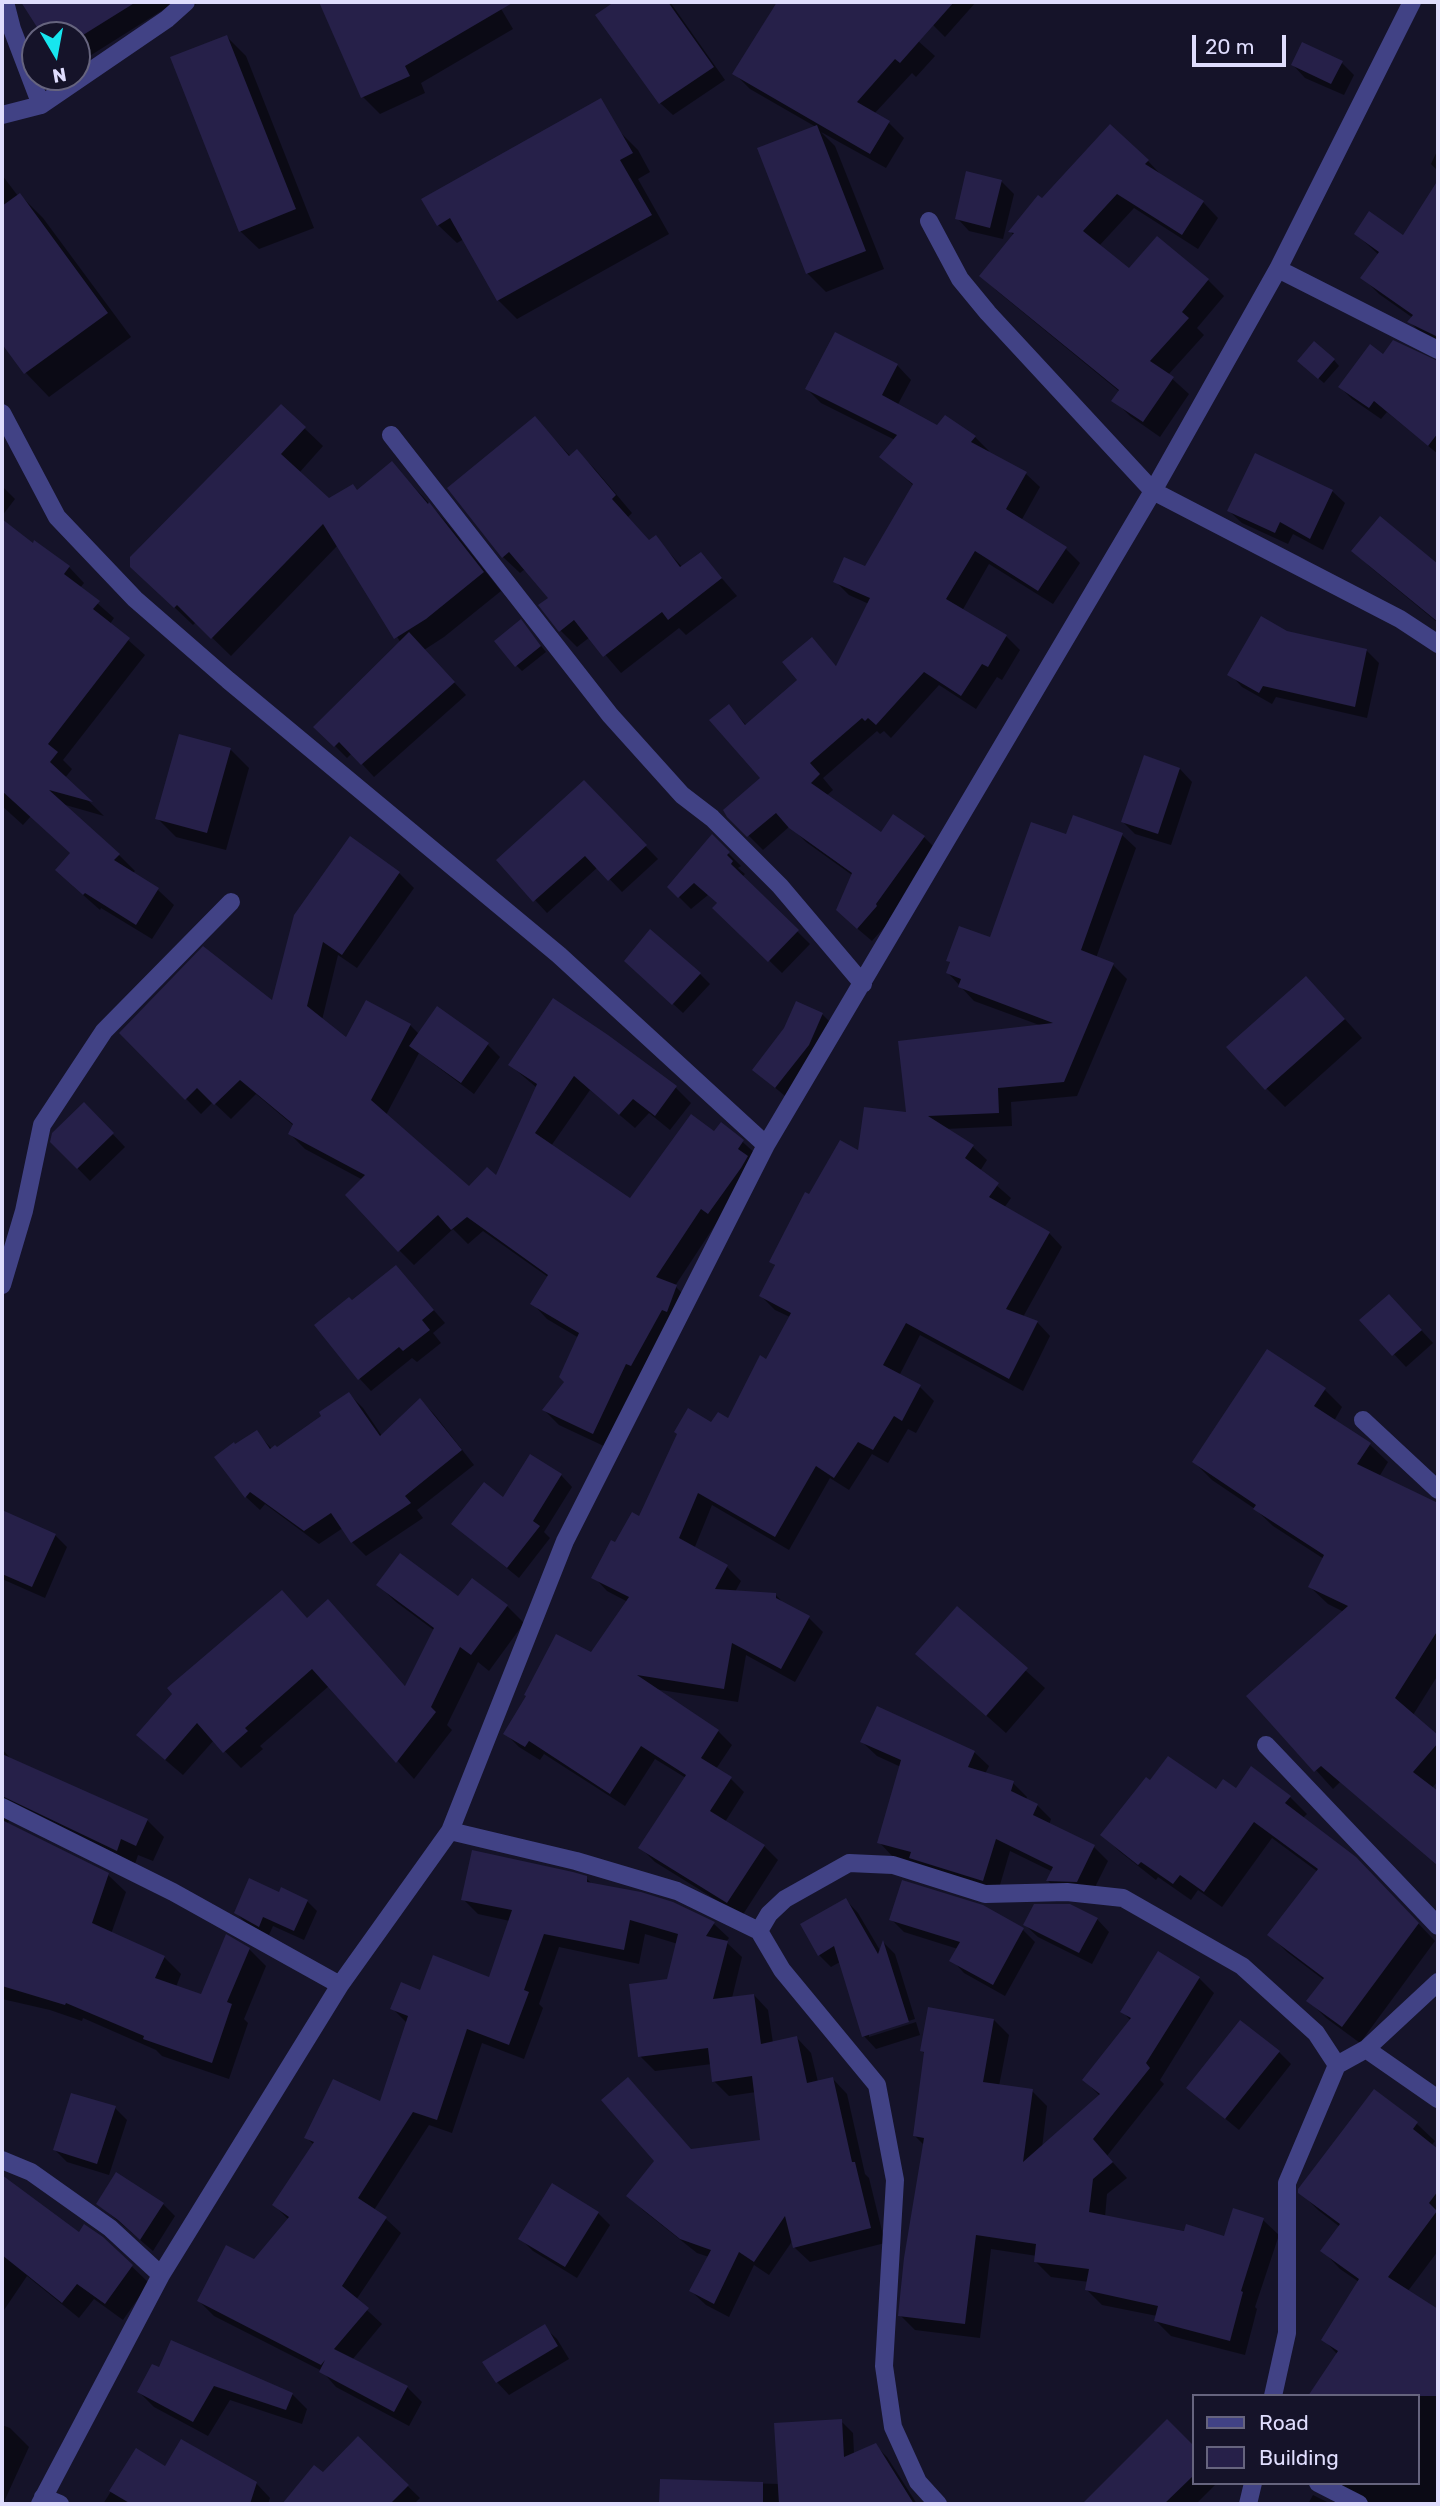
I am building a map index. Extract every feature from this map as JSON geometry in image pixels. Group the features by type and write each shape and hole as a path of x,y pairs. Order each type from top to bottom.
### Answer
{"street":[{"path":"5,2 12,29 41,105"},
{"path":"2,115 41,105 167,19 186,2"},
{"path":"48,2502 161,2275 340,1985 450,1831 565,1541 766,1145 1153,491 1279,269 1412,2"},
{"path":"929,221 960,278 988,313 1153,491 1400,619 1438,644"},
{"path":"1279,269 1438,350"},
{"path":"2,412 57,517 135,598 228,680 559,955 766,1145"},
{"path":"391,435 610,715 682,794 712,818 780,886 863,984"},
{"path":"2,1285 24,1211 42,1125 104,1031 231,902"},
{"path":"1363,1420 1438,1490"},
{"path":"1266,1745 1438,1926"},
{"path":"2,1807 173,1892 340,1985"},
{"path":"450,1831 576,1861 677,1891 759,1931 782,1970 877,2085 895,2180 884,2366 893,2427 918,2482 938,2504"},
{"path":"759,1931 769,1914 785,1899 849,1863 893,1865 985,1894 1068,1892 1122,1898 1242,1966 1316,2033 1338,2065"},
{"path":"1273,2394 1287,2333 1287,2183 1338,2065 1366,2049 1438,1982"},
{"path":"1366,2049 1438,2099"},
{"path":"2,2160 31,2172 110,2228 161,2275"},
{"path":"1248,2504 1253,2485"},
{"path":"1322,2485 1359,2504"}],"building":[{"path":"21,2 136,2 91,30 91,21 33,21"},
{"path":"319,2 514,2 405,66 410,76 361,98"},
{"path":"614,2 668,2 714,67 659,104 595,15"},
{"path":"777,2 954,2 900,63 895,59 857,102 890,121 870,154 732,74"},
{"path":"227,35 296,209 239,232 170,57"},
{"path":"1302,42 1343,61 1331,84 1291,65"},
{"path":"601,98 633,153 620,160 652,215 497,301 450,218 437,226 421,199"},
{"path":"1110,124 1149,160 1145,164 1204,201 1182,235 1117,194 1083,231 1129,268 1157,236 1209,279 1182,312 1189,318 1150,361 1174,377 1143,422 1111,401 1119,390 979,276 1014,233 1008,232 1038,195 1042,198"},
{"path":"817,125 866,251 806,274 757,148"},
{"path":"966,171 1002,180 990,228 955,219"},
{"path":"1438,180 1438,337 1407,322 1413,315 1360,278 1379,252 1354,234 1369,211 1403,235"},
{"path":"20,193 108,313 24,374 2,344 2,206"},
{"path":"835,332 898,364 882,395 937,425 945,415 976,436 971,442 1027,472 1006,509 1067,547 1038,591 975,551 946,599 1007,635 988,667 982,664 961,696 924,672 876,725 868,718 865,721 862,718 810,763 820,774 811,783 881,832 893,814 925,836 877,906 857,929 836,910 852,873 789,828 776,813 747,837 727,817 723,810 760,778 709,720 729,704 745,725 797,680 782,662 812,637 836,666 870,598 833,582 844,557 865,566 913,484 879,457 897,435 805,389"},
{"path":"1393,340 1438,361 1438,433 1428,446 1374,401 1369,408 1338,387 1370,344 1383,354"},
{"path":"1314,341 1335,359 1318,379 1297,361"},
{"path":"281,404 306,427 281,454 329,498 353,484 357,490 392,461 428,504 429,502 484,572 426,619 394,639 323,524 211,639 177,605 174,608 130,567 130,557"},
{"path":"535,416 569,456 577,449 616,495 612,499 649,540 656,535 680,567 701,552 722,578 668,620 662,612 603,657 574,620 559,632 538,605 548,598 509,552 502,558 447,488"},
{"path":"1255,453 1333,490 1310,539 1280,522 1275,533 1227,511"},
{"path":"1380,516 1438,564 1438,622 1351,551"},
{"path":"2,519 33,543 34,540 70,566 64,574 100,601 93,609 130,638 48,744 58,752 50,762 93,802 49,790 120,854 114,860 159,888 136,925 85,893 83,895 55,870 70,853 2,791"},
{"path":"1261,616 1287,631 1367,649 1355,707 1263,686 1259,693 1227,675"},
{"path":"521,619 541,646 515,667 494,641"},
{"path":"409,632 455,682 361,765 339,742 334,747 313,727"},
{"path":"179,734 231,748 207,833 155,819"},
{"path":"1144,755 1180,768 1158,834 1121,822"},
{"path":"584,780 647,845 608,881 585,856 533,902 496,860"},
{"path":"1073,815 1123,833 1081,950 1114,963 1064,1082 998,1088 999,1113 928,1116 974,1145 965,1158 999,1183 989,1197 1050,1232 1006,1309 1038,1321 1009,1379 906,1323 883,1365 921,1385 902,1421 894,1416 873,1450 858,1442 834,1478 816,1466 775,1537 698,1493 679,1538 728,1565 715,1589 776,1593 776,1598 810,1616 781,1669 732,1643 724,1689 637,1675 719,1730 701,1758 732,1777 710,1811 765,1845 727,1903 638,1848 686,1775 641,1746 610,1794 529,1741 525,1747 503,1734 526,1696 524,1695 556,1634 591,1652 629,1597 591,1578 611,1540 615,1542 632,1512 639,1516 677,1434 674,1432 688,1408 711,1422 718,1412 728,1418 760,1355 766,1359 791,1313 759,1296 775,1265 769,1262 805,1192 809,1194 840,1140 858,1150 864,1107 906,1112 898,1041 1053,1023 958,987 961,979 946,973 950,962 946,961 959,926 990,937 1031,822 1066,834"},
{"path":"712,834 730,852 727,855 733,861 731,864 799,930 768,962 712,908 717,903 694,883 678,898 667,887"},
{"path":"350,836 400,872 342,955 323,942 307,1006 346,1037 366,1000 411,1024 371,1100 469,1186 487,1167 496,1175 537,1084 508,1065 553,998 677,1086 655,1116 633,1099 619,1115 574,1076 535,1133 630,1198 691,1114 714,1131 721,1122 744,1140 738,1149 748,1156 741,1168 708,1214 701,1209 656,1277 677,1285 667,1312 662,1310 631,1366 626,1364 593,1434 542,1410 564,1382 559,1377 579,1333 530,1304 548,1275 467,1217 451,1230 438,1215 398,1252 345,1195 365,1175 288,1134 293,1124 240,1080 214,1105 197,1088 185,1100 119,1033 203,946 272,1000 294,915"},
{"path":"650,929 701,973 672,1005 624,961"},
{"path":"1306,976 1345,1019 1265,1090 1226,1047"},
{"path":"796,1001 823,1013 809,1045 775,1088 752,1070 784,1028"},
{"path":"437,1006 489,1043 461,1083 409,1046"},
{"path":"84,1102 114,1133 77,1169 50,1142 52,1133"},
{"path":"396,1265 434,1310 422,1320 430,1330 403,1351 399,1347 358,1380 314,1325 349,1297 352,1300"},
{"path":"1389,1294 1422,1330 1392,1356 1359,1320"},
{"path":"1267,1349 1326,1388 1314,1406 1371,1443 1357,1464 1438,1503 1438,1630 1395,1698 1438,1735 1438,1743 1413,1772 1438,1791 1438,1866 1321,1766 1314,1772 1246,1696 1348,1606 1308,1587 1324,1555 1253,1509 1256,1505 1192,1462"},
{"path":"349,1392 380,1436 420,1398 462,1450 405,1496 411,1503 351,1543 331,1513 304,1531 250,1492 245,1498 214,1457 257,1430 270,1449 275,1445 277,1447 321,1416 319,1412"},
{"path":"530,1454 562,1474 533,1521 540,1526 507,1568 451,1524 484,1482 503,1497"},
{"path":"2,1510 56,1534 32,1587 2,1574"},
{"path":"400,1553 458,1596 472,1578 508,1605 471,1655 460,1647 431,1707 436,1712 396,1763 312,1669 245,1728 248,1731 223,1753 197,1723 165,1760 136,1735 172,1694 167,1688 282,1590 307,1618 328,1599 405,1686 434,1628 376,1585"},
{"path":"957,1606 1028,1668 986,1716 915,1654"},
{"path":"877,1706 975,1751 968,1767 1014,1781 1011,1791 1038,1804 1033,1815 1095,1845 1077,1882 1046,1881 1053,1867 996,1839 983,1881 909,1858 911,1852 877,1843 901,1760 860,1742"},
{"path":"2,1754 148,1819 136,1846 121,1839 117,1851 2,1796"},
{"path":"1168,1756 1216,1789 1223,1779 1236,1788 1251,1766 1291,1796 1285,1803 1356,1857 1419,1923 1342,2027 1306,2001 1324,1978 1267,1935 1318,1869 1254,1822 1204,1892 1180,1875 1173,1884 1141,1862 1138,1865 1100,1835 1146,1777 1150,1780"},
{"path":"2,1820 109,1873 92,1923 165,1956 155,1978 201,1994 226,1934 250,1948 227,2002 232,2004 212,2063 143,2039 144,2036 66,2003 65,2005 2,1986"},
{"path":"472,1850 573,1872 587,1876 587,1882 641,1892 673,1902 715,1922 706,1936 728,1941 713,1999 754,1994 761,2044 797,2036 807,2083 833,2077 852,2162 855,2162 871,2228 793,2248 785,2216 754,2262 739,2252 714,2304 689,2291 711,2250 680,2239 626,2196 654,2161 601,2100 628,2077 691,2149 760,2140 752,2076 712,2082 708,2048 638,2057 629,1984 667,1979 678,1934 630,1920 624,1950 544,1934 524,1990 529,1992 509,2045 467,2029 437,2120 413,2112 358,2198 387,2217 342,2286 369,2308 334,2349 408,2386 394,2412 319,2372 325,2360 321,2365 197,2301 226,2245 254,2259 289,2217 272,2205 314,2142 304,2138 333,2079 380,2101 408,2016 390,2009 401,1982 420,1990 433,1955 489,1977 512,1910 461,1900"},
{"path":"249,1878 279,1892 281,1887 308,1900 294,1931 263,1917 259,1927 234,1913"},
{"path":"902,1880 983,1905 1024,1928 993,1985 949,1961 960,1942 889,1920"},
{"path":"846,1898 878,1954 883,1940 909,2022 862,2037 834,1946 818,1956 800,1924"},
{"path":"1034,1904 1070,1904 1098,1918 1079,1953 1023,1925"},
{"path":"1158,1951 1200,1977 1146,2063 1150,2068 1093,2139 1113,2162 1093,2179 1089,2212 1184,2231 1186,2224 1224,2236 1233,2208 1264,2218 1241,2291 1243,2292 1230,2341 1154,2321 1158,2306 1085,2290 1089,2269 1034,2262 1036,2244 976,2235 965,2324 898,2316 904,2258 924,2138 913,2136 924,2052 920,2051 928,2007 994,2019 983,2082 1033,2089 1023,2162 1100,2094 1082,2080 1131,2018 1120,2012"},
{"path":"1240,2020 1280,2051 1225,2119 1186,2088"},
{"path":"1374,2089 1418,2122 1413,2129 1438,2149 1438,2191 1429,2203 1437,2211 1388,2277 1438,2309 1438,2396 1309,2394 1338,2351 1321,2340 1359,2279 1320,2251 1340,2224 1298,2193 1298,2189"},
{"path":"71,2093 116,2106 97,2164 53,2150"},
{"path":"116,2172 164,2203 140,2240 96,2204"},
{"path":"2,2175 79,2232 84,2224 103,2237 133,2265 105,2304 77,2284 62,2303 2,2255"},
{"path":"552,2183 599,2212 565,2267 518,2239"},
{"path":"545,2324 558,2346 496,2383 482,2362"},
{"path":"171,2340 293,2393 286,2410 214,2386 193,2422 137,2392 152,2364 159,2367"},
{"path":"842,2419 844,2457 876,2443 914,2504 779,2504 774,2423"},
{"path":"1167,2419 1192,2444 1192,2477 1164,2504 1082,2504"},
{"path":"358,2436 409,2485 390,2504 282,2504 314,2465 323,2472"},
{"path":"181,2439 257,2482 250,2504 131,2504 109,2491 136,2448 165,2466"},
{"path":"660,2479 763,2482 763,2504 659,2504"}]}
